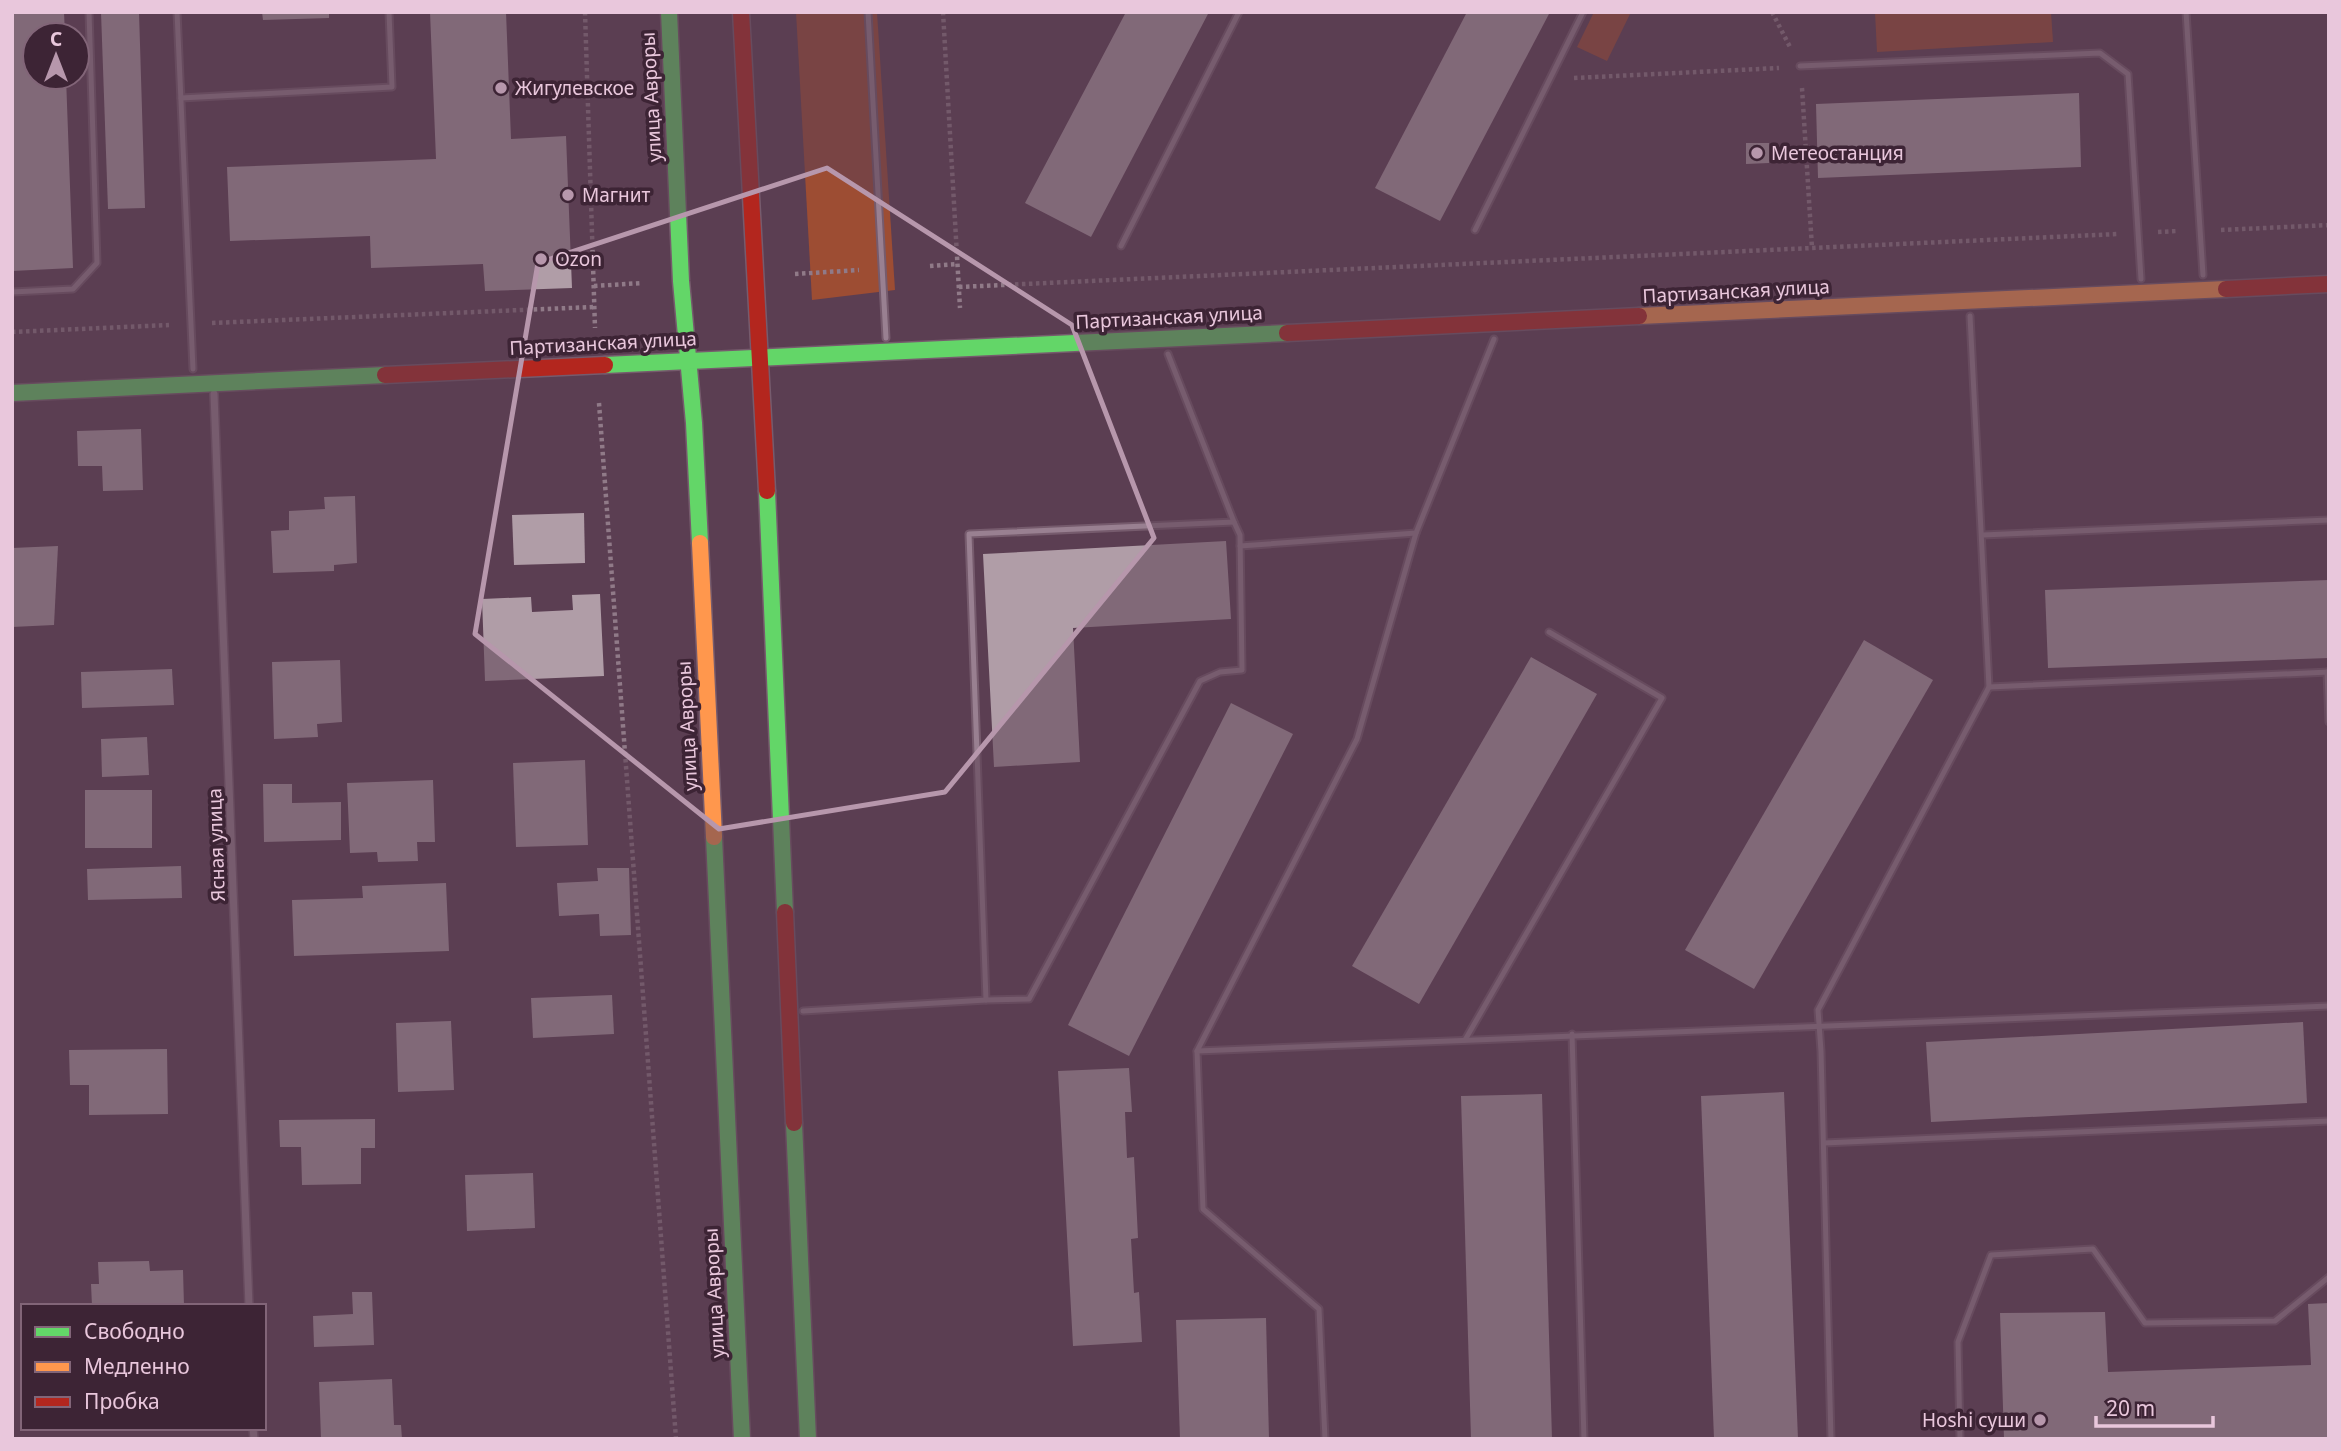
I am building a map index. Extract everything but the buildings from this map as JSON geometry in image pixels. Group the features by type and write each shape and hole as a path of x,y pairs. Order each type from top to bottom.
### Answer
{"main road":[{"name":"улица Авроры","path":"669,12 686,360 694,423 742,1439"},
{"path":"741,12 760,356 808,1439"},
{"name":"Партизанская улица","path":"12,393 2329,284"}],"street":[{"name":"Ясная улица","path":"214,383 249,1304"}],"lane":[{"path":"12,292 73,289 97,263 89,12"},
{"path":"177,12 194,384"},
{"path":"181,98 392,87 389,12"},
{"path":"868,12 886,350"},
{"path":"1121,246 1238,12"},
{"path":"1475,230 1583,12"},
{"path":"2186,12 2204,290"},
{"path":"1800,66 2100,53 2128,74 2142,293"},
{"path":"1832,1439 1818,1010 1989,687 1969,301"},
{"path":"1325,1439 1319,1309 1203,1209 1197,1051 1357,739 1416,533 1500,322"},
{"path":"789,1012 1029,999 1200,681 1220,672 1242,670 1240,535 1162,338"},
{"path":"1983,535 2329,520"},
{"path":"986,1000 969,534 1234,522"},
{"path":"1240,547 1416,533"},
{"path":"1465,1040 1662,698 1549,632"},
{"path":"1989,687 2328,672 2329,722"},
{"path":"1197,1051 1819,1024 2329,1006"},
{"path":"1572,1034 1584,1439"},
{"path":"1824,1143 2329,1121"},
{"path":"1960,1439 1958,1342 1991,1255 2093,1249 2146,1323 2275,1321 2329,1277"}],"path":[{"path":"585,12 593,307 676,1439"},
{"path":"943,12 962,347"},
{"path":"1772,12 1800,66 1812,248"},
{"path":"1565,79 1800,66"},
{"path":"959,287 2329,225"},
{"path":"930,266 958,264"},
{"path":"795,274 862,270"},
{"path":"594,286 645,283"},
{"path":"12,332 593,307"}],"highlighted area":[{"path":"827,168 1072,325 1154,538 945,792 719,829 475,634 538,263"}],"shaded area":[{"path":"796,12 877,12 895,290 812,300"},
{"path":"1594,12 1631,12 1607,61 1577,47"},
{"path":"1875,12 2051,12 2053,42 1877,52"}],"traffic: fast":[{"path":"669,12 681,281 694,423 700,543"},
{"path":"605,365 1287,333"},
{"path":"12,393 385,375"},
{"path":"767,491 785,912"},
{"path":"714,837 742,1439"},
{"path":"794,1123 808,1439"}],"traffic: slow":[{"path":"1639,316 2226,289"},
{"path":"700,543 714,837"}],"traffic: jam":[{"path":"741,12 767,491"},
{"path":"2226,289 2329,284"},
{"path":"1287,333 1639,316"},
{"path":"385,375 605,365"},
{"path":"785,912 794,1123"}],"place":[{"name":"Жигулевское","path":"501,88"},
{"name":"Метеостанция","path":"1757,153"},
{"name":"Магнит","path":"568,195"},
{"name":"Ozon","path":"541,259"},
{"name":"Hoshi суши","path":"2040,1420"}]}
